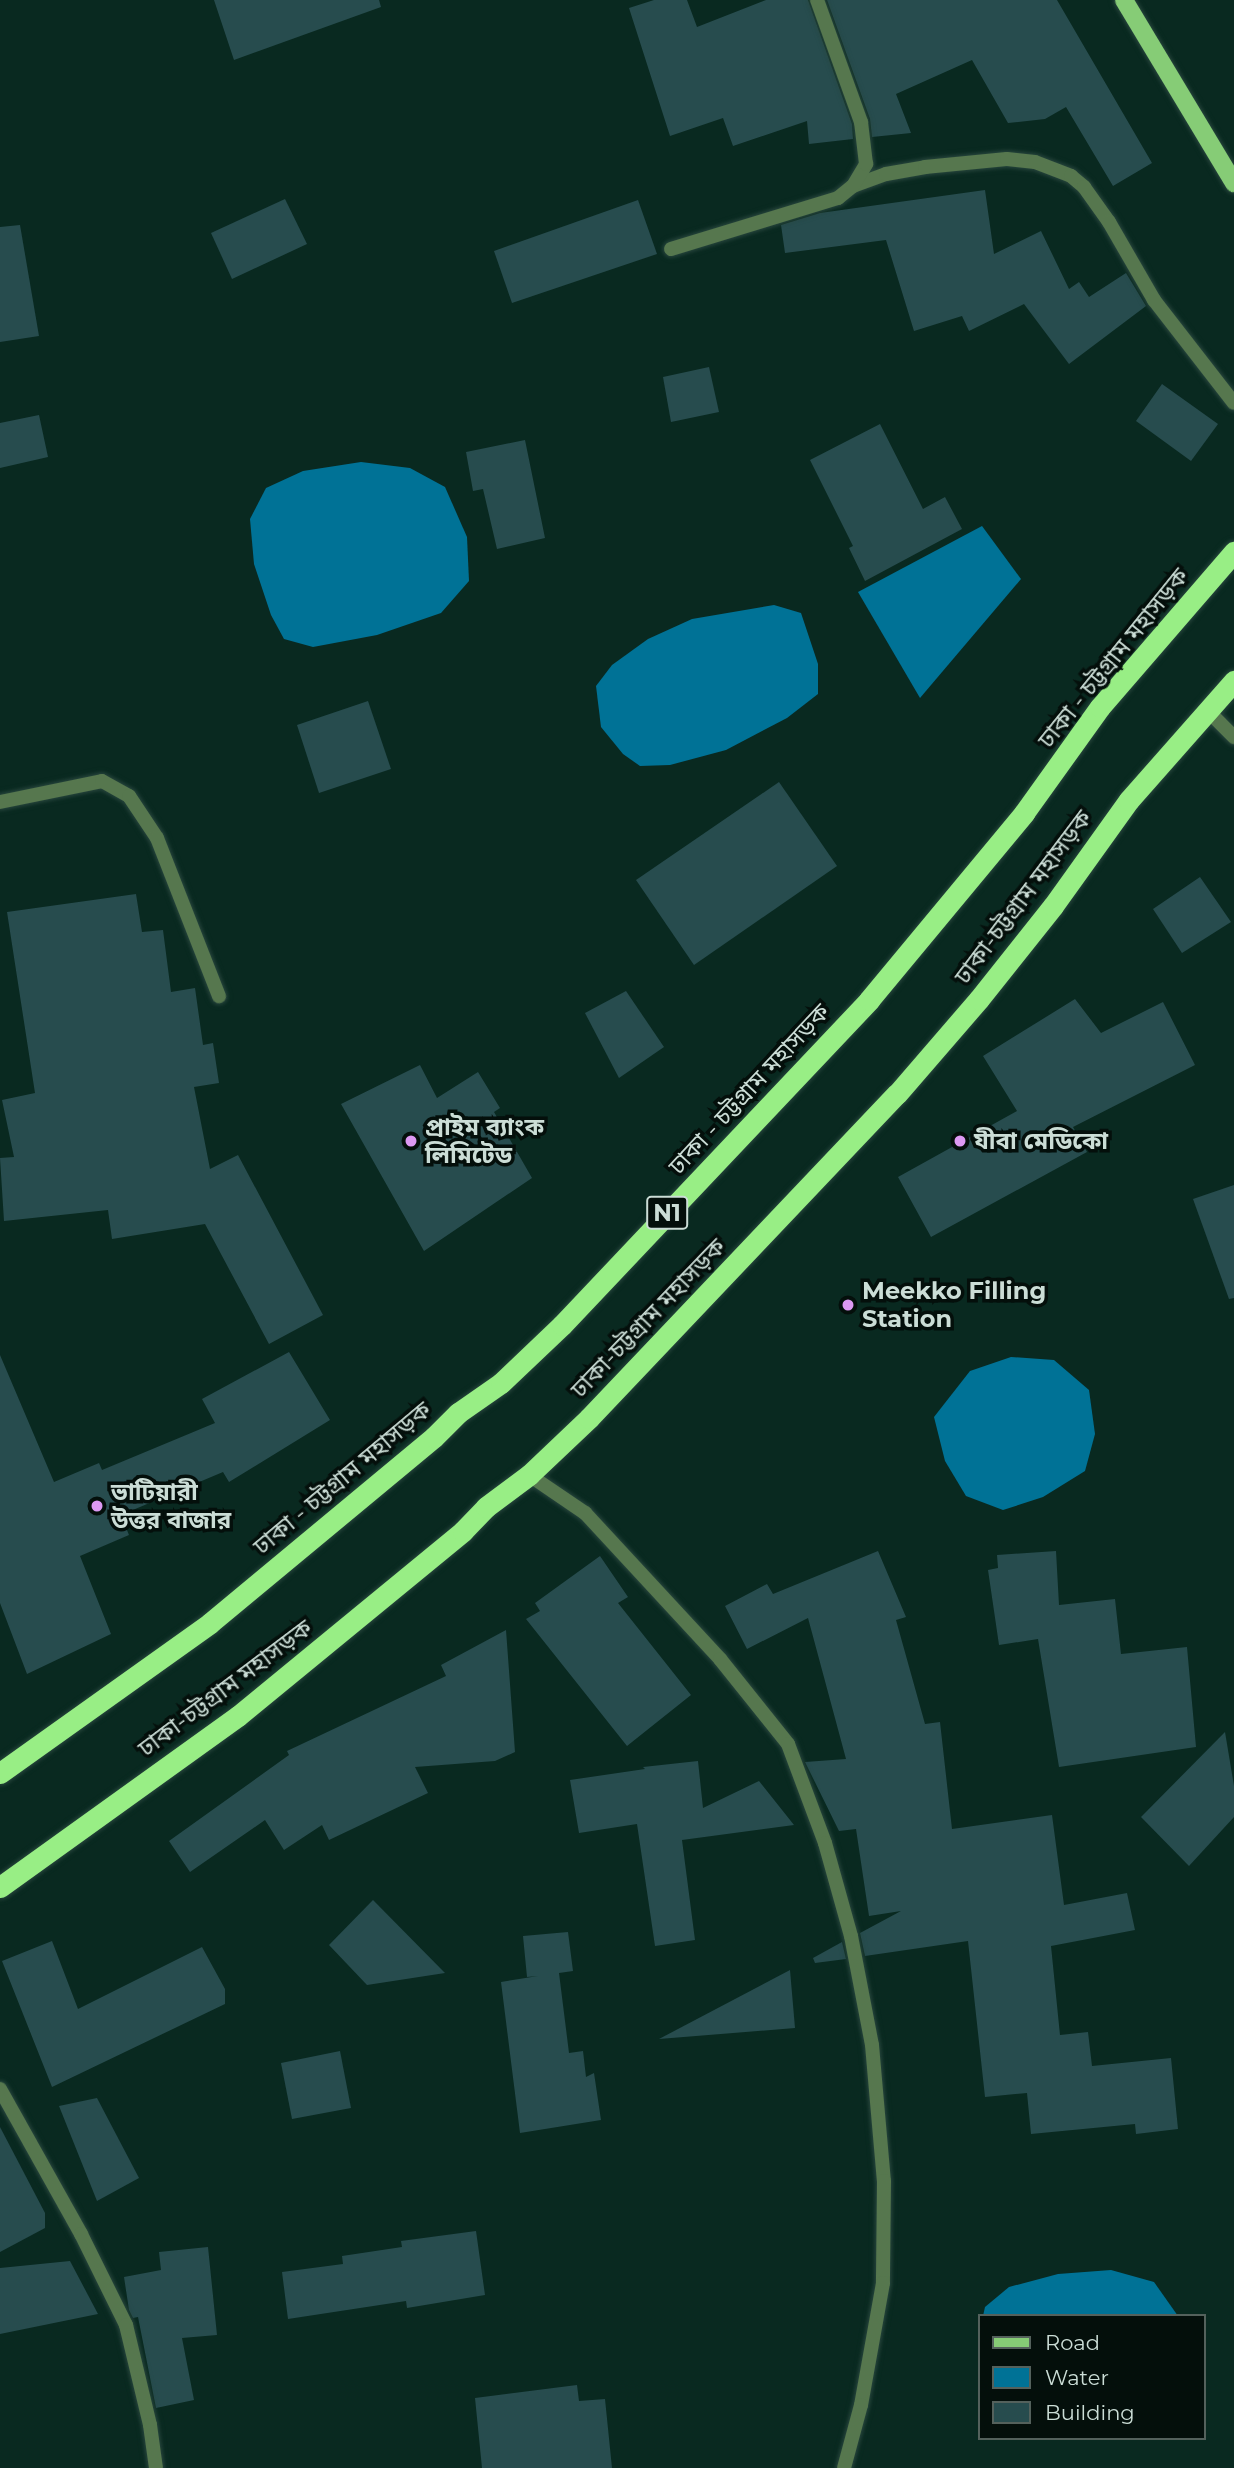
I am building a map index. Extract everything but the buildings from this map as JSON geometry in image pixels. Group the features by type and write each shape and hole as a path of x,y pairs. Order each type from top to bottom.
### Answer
{"highway":[{"name":"ঢাকা - চট্টগ্রাম মহাসড়ক","path":"0,1773 210,1623 434,1437 458,1413 501,1383 562,1325 869,1000 1024,813 1100,707 1234,552"},
{"name":"ঢাকা-চট্টগ্রাম মহাসড়ক","path":"0,1888 238,1716 463,1531 486,1507 530,1475 598,1408 897,1094 1053,906 1129,800 1234,681"}],"main road":[{"path":"1124,0 1234,183"}],"street":[{"path":"817,0 861,122 866,164 853,186"},
{"path":"671,249 838,198 853,186 886,174 925,167 1007,159 1035,162 1070,176 1084,187 1109,222 1153,300 1234,404"},
{"path":"1208,711 1234,737"},
{"path":"0,802 102,781 129,796 157,838 219,996"},
{"path":"530,1475 584,1513 720,1659 788,1744 825,1843 851,1936 872,2045 884,2181 883,2283 862,2405 844,2468"},
{"path":"0,2089 81,2234 126,2325 150,2425 156,2468"}],"water":[{"path":"361,462 410,468 445,487 467,537 469,581 441,613 377,635 313,647 284,639 271,615 254,564 250,519 266,488 303,471"},
{"path":"982,526 1021,579 920,698 858,592"},
{"path":"774,605 801,613 818,664 818,694 787,718 726,750 670,765 640,766 623,754 601,727 596,686 612,665 648,639 692,619"},
{"path":"1011,1357 1054,1360 1089,1390 1095,1434 1085,1471 1043,1497 1003,1510 966,1496 945,1461 934,1417 970,1371"},
{"path":"1111,2270 1154,2282 1177,2314 983,2314 985,2307 1009,2287 1058,2274"}],"place":[{"name":"প্রাইম ব্যাংক লিমিটেড","path":"411,1141"},
{"name":"যীবা মেডিকো","path":"960,1141"},
{"name":"Meekko Filling Station","path":"848,1305"},
{"name":"ভাটিয়ারী উত্তর বাজার","path":"97,1506"}]}
